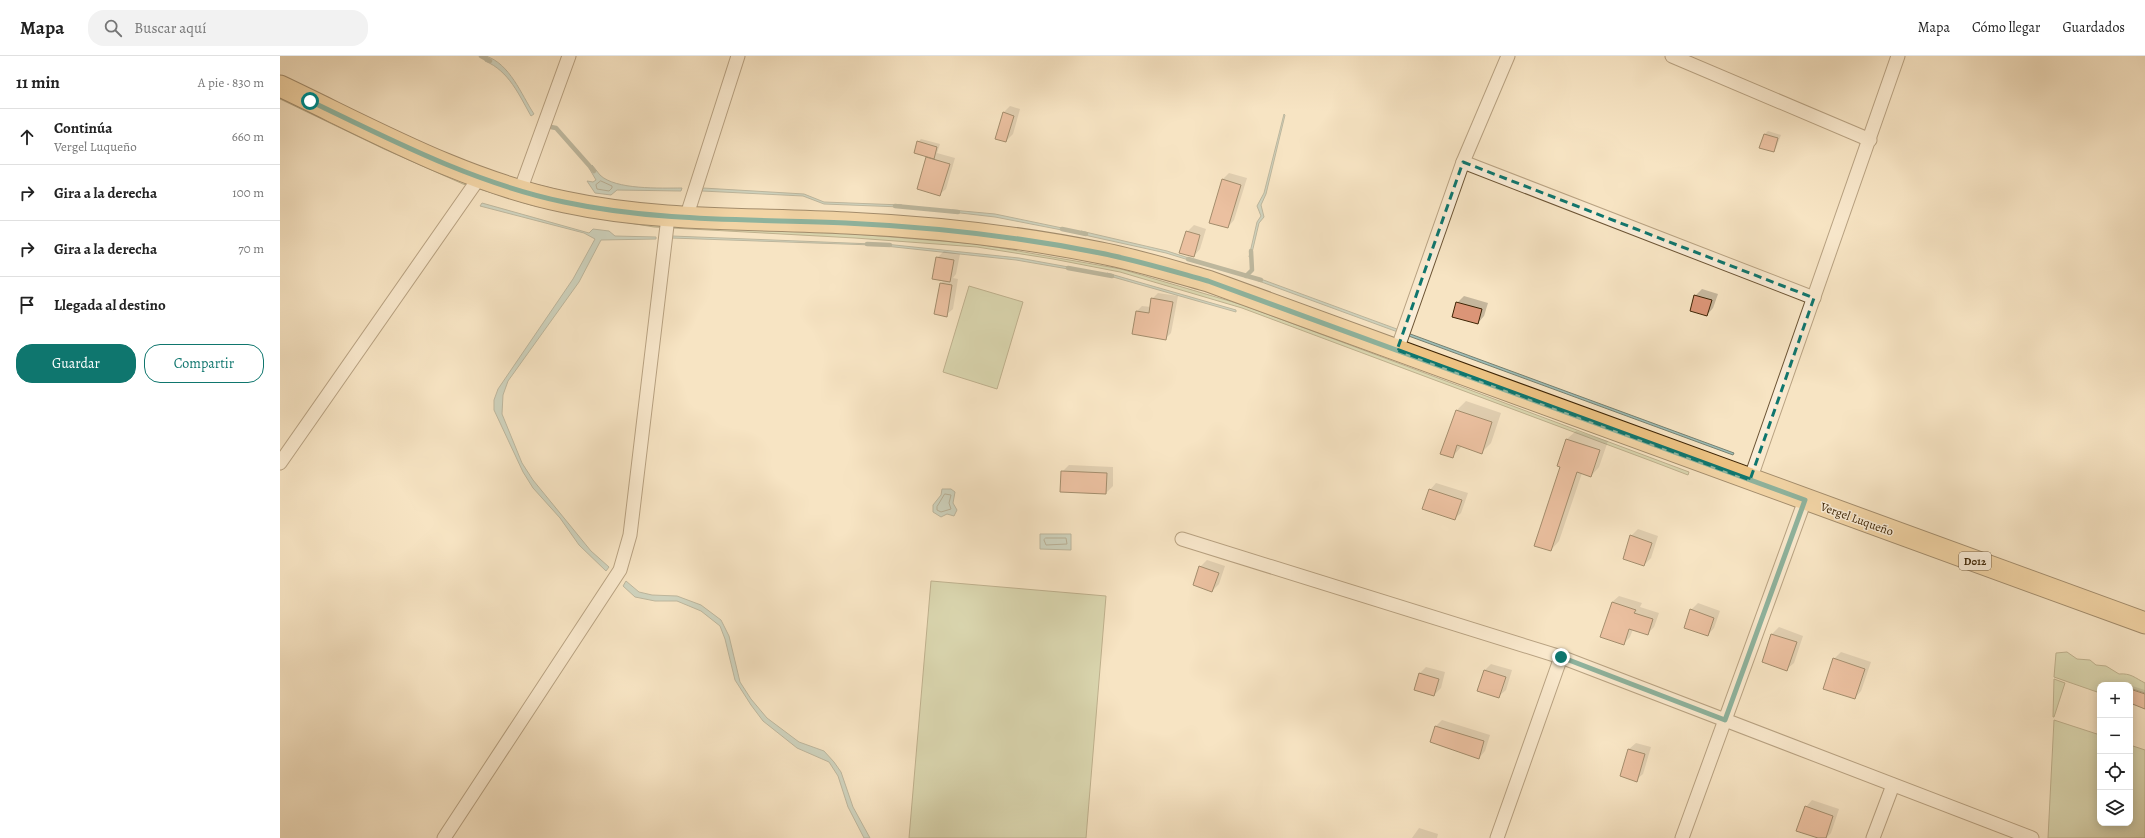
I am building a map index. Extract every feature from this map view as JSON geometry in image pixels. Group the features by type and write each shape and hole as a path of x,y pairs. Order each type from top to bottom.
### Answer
{"main road":[{"name":"Vergel Luqueño","path":"280,86 406,148 479,178 520,191 609,210 677,217 921,227 996,235 1102,253 1208,281 1401,338 1750,480 2145,623"}],"street":[{"path":"520,191 569,56"},
{"path":"444,838 620,570 630,535 677,217 738,56"},
{"path":"1401,338 1463,162 1508,56"},
{"path":"1672,56 1870,140"},
{"path":"1750,480 1870,140 1898,56"},
{"path":"1463,162 1814,298"},
{"path":"280,463 479,178"},
{"path":"1682,838 1805,500"},
{"path":"1182,539 1561,657 2032,838"},
{"path":"1497,838 1561,657"},
{"path":"1873,838 1894,785"}],"highlighted area":[{"path":"1463,162 1814,298 1750,480 1397,350"}],"green space":[{"path":"280,95 385,147 713,228 855,234 978,244 1121,269 1243,305 1689,472 1688,475 1242,308 1120,272 1053,259 977,247 855,238 654,227 563,212 531,205 463,184 384,149 280,99"},
{"path":"969,286 1023,302 997,389 943,372"},
{"path":"931,581 1106,596 1086,838 909,838"},
{"path":"2067,652 2077,659 2090,660 2096,665 2106,666 2119,674 2130,675 2145,683 2145,693 2133,689 2133,682 2097,682 2097,692 2054,677 2056,653"},
{"path":"2054,679 2065,683 2053,717"},
{"path":"2054,720 2097,734 2097,826 2133,826 2133,746 2145,750 2145,838 2048,838"}],"water":[{"path":"486,56 502,66 514,80 534,114 531,116 518,92 507,77 493,65 485,61"},
{"path":"1284,114 1266,194 1261,205 1264,217 1259,223 1251,257 1249,257 1257,222 1261,216 1257,206 1264,193"},
{"path":"592,165 600,175 607,180 627,186 682,188 681,191 617,190 611,195 595,193 587,181 593,182 596,180 589,168"},
{"path":"703,188 804,194 824,202 902,205 901,207 824,204 803,196 702,191"},
{"path":"482,203 589,233 593,229 609,231 615,236 656,237 656,239 601,240 579,282 508,381 503,395 502,414 522,463 533,480 591,551 609,567 606,571 579,545 560,518 533,488 523,472 494,410 494,400 498,389 573,279 595,239 584,233 480,206"},
{"path":"952,210 995,214 1067,229 1067,231 995,217 952,212"},
{"path":"1081,231 1167,251 1192,259 1192,261 1166,253 1080,234"},
{"path":"672,236 873,244 873,245 671,238"},
{"path":"885,244 1019,258 1074,268 1074,270 1016,260 885,246"},
{"path":"1107,273 1236,310 1236,312 1106,275"},
{"path":"1258,278 1734,453 1733,455 1256,280"},
{"path":"942,489 951,489 955,492 953,503 957,510 954,516 947,514 941,517 933,512 933,505 941,495"},
{"path":"1040,534 1071,534 1071,550 1040,549"},
{"path":"626,581 639,592 652,595 677,596 701,605 721,620 729,636 740,682 751,699 767,718 799,742 824,751 834,762 841,772 853,807 870,838 864,838 848,807 838,776 829,762 797,748 763,721 751,705 735,680 725,639 720,626 701,611 677,601 655,601 635,597 623,586"}],"building":[{"path":"1003,112 1014,116 1006,142 995,139"},
{"path":"1764,134 1778,138 1774,152 1759,148"},
{"path":"917,141 937,147 934,159 914,153"},
{"path":"926,157 950,164 940,196 917,189"},
{"path":"1222,179 1241,185 1228,228 1209,223"},
{"path":"1186,231 1200,235 1194,257 1179,253"},
{"path":"936,257 954,260 950,282 932,279"},
{"path":"940,283 952,285 947,317 934,314"},
{"path":"1694,295 1712,300 1707,316 1690,311"},
{"path":"1151,298 1173,302 1166,340 1132,334 1136,311 1149,313"},
{"path":"1456,302 1482,309 1478,324 1452,317"},
{"path":"1456,410 1492,422 1482,454 1457,445 1453,458 1440,454"},
{"path":"1566,439 1600,450 1591,477 1577,472 1551,551 1534,546 1560,467 1557,466"},
{"path":"1061,471 1107,473 1106,494 1060,492"},
{"path":"1429,489 1462,500 1455,520 1422,509"},
{"path":"1630,535 1652,543 1644,566 1623,559"},
{"path":"1199,566 1219,573 1212,592 1193,585"},
{"path":"1612,602 1636,610 1634,613 1653,619 1648,635 1629,629 1624,645 1600,637"},
{"path":"1690,609 1714,618 1708,636 1684,628"},
{"path":"1771,634 1797,642 1787,671 1762,662"},
{"path":"1833,658 1865,669 1855,699 1823,689"},
{"path":"1484,670 1506,677 1499,698 1477,691"},
{"path":"1419,673 1439,679 1434,696 1414,690"},
{"path":"2133,690 2145,694 2145,709 2133,704"},
{"path":"1435,726 1484,741 1479,759 1430,742"},
{"path":"1628,749 1645,754 1637,782 1620,776"},
{"path":"1805,806 1833,816 1826,838 1818,838 1796,831"}],"waterway":[{"path":"481,56 490,61"},
{"path":"551,127 556,128 594,171"},
{"path":"895,206 958,212"},
{"path":"1062,229 1086,234"},
{"path":"867,244 890,245"},
{"path":"1246,276 1252,270 1251,251"},
{"path":"1188,259 1261,280"},
{"path":"1068,268 1112,276"}],"route":[{"path":"310,101 442,164 520,191 563,202 609,210 686,218 921,227 996,235 1102,253 1156,266 1208,281 1805,500 1798,524 1725,720 1561,657"}]}
